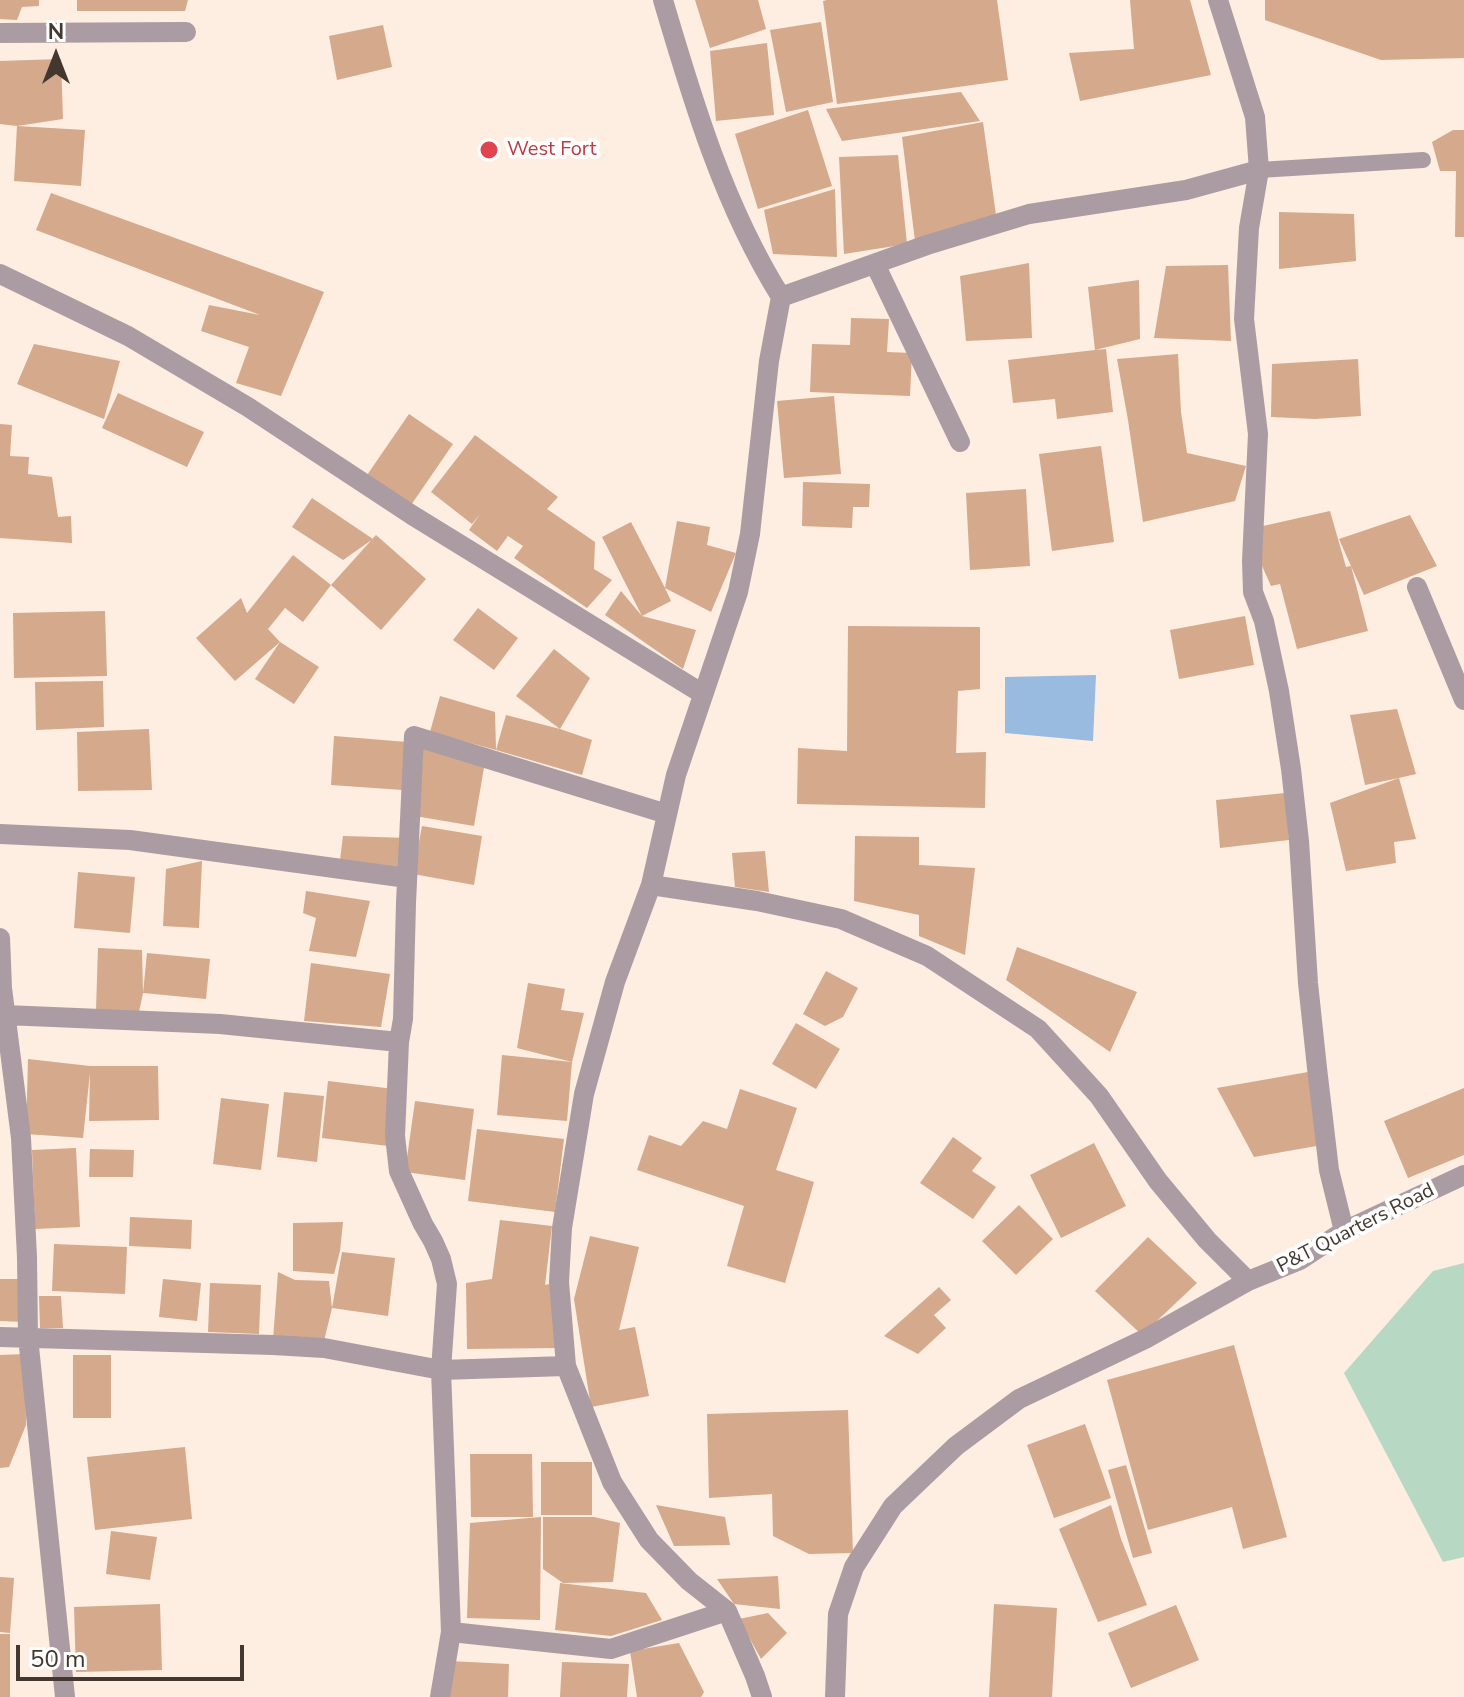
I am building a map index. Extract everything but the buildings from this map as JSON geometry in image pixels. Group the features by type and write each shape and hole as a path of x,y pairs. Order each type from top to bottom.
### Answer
{"street":[{"path":"663,0 689,89 739,221 761,266 781,297 769,361 747,548 738,592 676,775 651,885 615,982 584,1094 562,1228 559,1282 566,1366 612,1482 649,1540 689,1581 727,1611 762,1697"},
{"path":"1218,0 1255,117 1259,170 1249,228 1244,319 1258,434 1253,592 1264,621 1291,769 1317,1068 1329,1170 1344,1231"},
{"path":"0,33 186,32"},
{"path":"781,297 927,245 1029,214 1186,190 1259,170"},
{"path":"875,264 960,442"},
{"path":"0,274 128,336 248,407 412,515 703,694"},
{"path":"1417,587 1464,700"},
{"path":"440,1697 451,1632 441,1370 447,1284 441,1259 399,1171 395,1136 399,1042 403,1019 414,736 667,814"},
{"path":"0,834 130,840 407,878"},
{"path":"651,885 757,901 841,919 927,956 1038,1029 1099,1096 1158,1181 1207,1240 1248,1281"},
{"path":"0,938 1,988 21,1138 28,1337 65,1697"},
{"path":"5,1015 220,1024 399,1042"},
{"name":"P&T Quarters Road","path":"835,1697 838,1614 854,1567 893,1506 956,1446 1019,1399 1145,1339 1248,1281 1300,1260 1344,1231 1464,1175"},
{"path":"0,1337 324,1348 441,1370 566,1366"},
{"path":"451,1632 611,1649 727,1611"}],"lane":[{"path":"1259,170 1423,160"}],"green space":[{"path":"1464,1263 1464,1557 1443,1562 1344,1373 1433,1271"}],"water":[{"path":"1096,675 1093,741 1005,733 1005,677"}],"place":[{"name":"West Fort","path":"489,150"}]}
